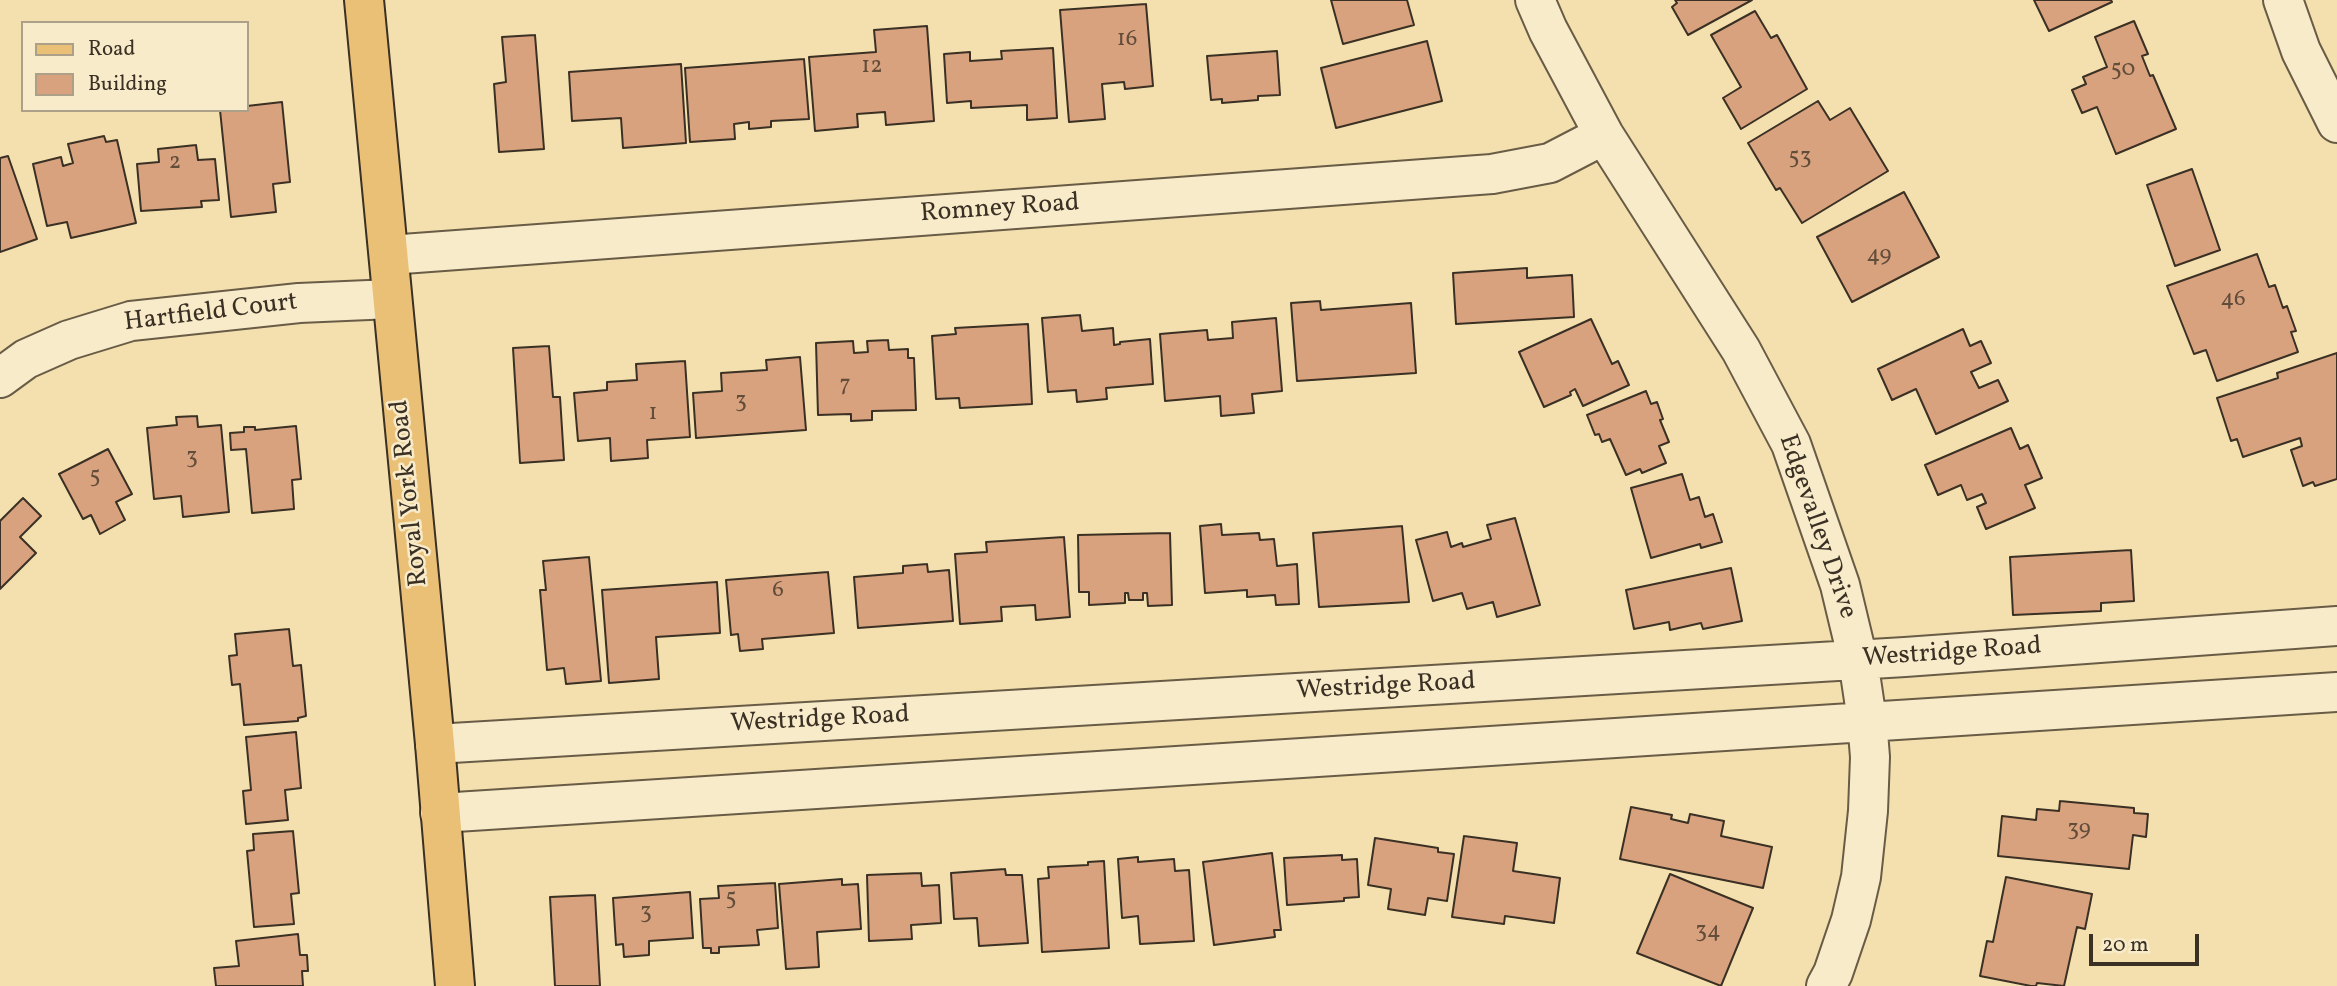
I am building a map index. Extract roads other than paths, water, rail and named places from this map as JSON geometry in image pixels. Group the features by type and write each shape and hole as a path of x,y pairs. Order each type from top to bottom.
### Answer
{"main road":[{"name":"Royal York Road","path":"364,0 435,744 455,986"}],"street":[{"name":"Edgevalley Drive","path":"1535,0 1604,135 1741,350 1791,444 1840,585 1858,660 1870,757 1861,877 1851,920 1826,986"},
{"path":"2283,0 2301,51 2337,123"},
{"name":"Romney Road","path":"389,255 1492,174 1550,163 1604,135"},
{"name":"Hartfield Court","path":"0,378 26,359 69,340 131,321 299,303 392,299"},
{"name":"Westridge Road","path":"435,744 1858,660 2337,626"},
{"path":"440,813 2337,692"}]}
